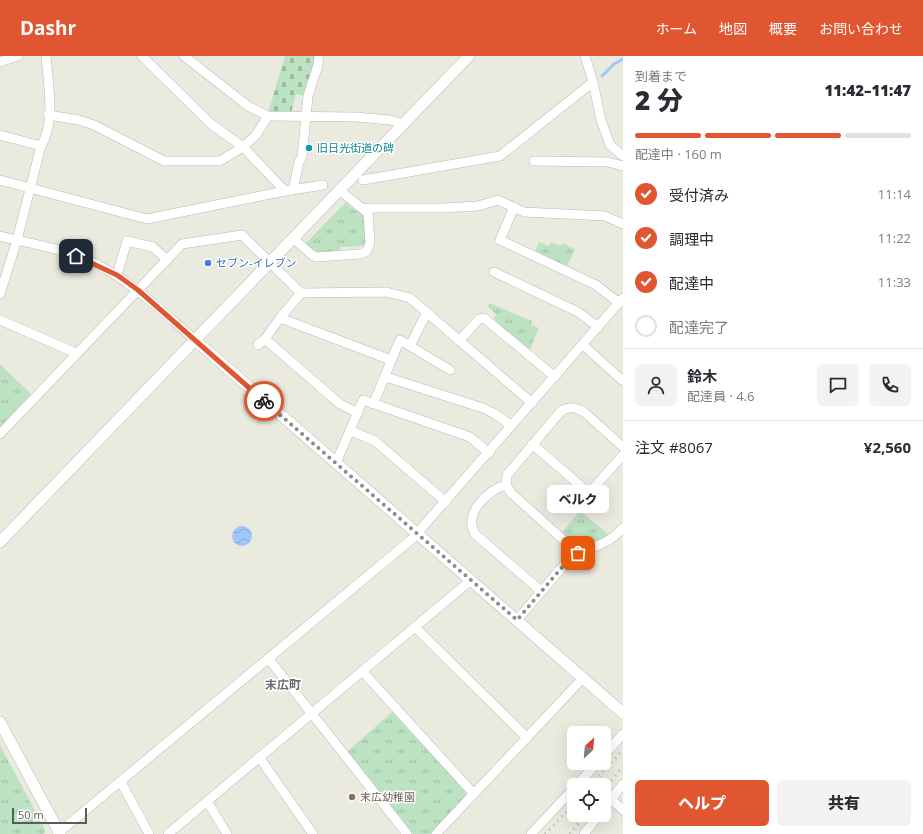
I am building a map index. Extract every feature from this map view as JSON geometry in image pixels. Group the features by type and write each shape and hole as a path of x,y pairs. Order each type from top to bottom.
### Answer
{"street":[{"path":"0,62 18,56"},
{"path":"0,294 17,240 40,146 46,137 48,115 46,56"},
{"path":"142,56 211,124 243,147 289,190"},
{"path":"184,56 248,106 268,116 356,117 390,120 402,124"},
{"path":"289,190 298,162 302,157 308,96 318,65 319,56"},
{"path":"1,538 195,340 469,56"},
{"path":"585,56 594,82 601,120 610,145 623,156"},
{"path":"362,180 500,156 594,82"},
{"path":"48,115 79,120 94,125 164,162 220,161 243,147 256,135 268,116"},
{"path":"0,135 40,146"},
{"path":"534,161 607,162 623,166"},
{"path":"0,180 146,219 323,184"},
{"path":"293,238 316,257 364,254 370,247 370,217 365,209 339,190"},
{"path":"365,209 478,206 498,200 524,212 605,216 623,224"},
{"path":"0,722 59,834 417,534 621,301 596,285 500,240 514,208"},
{"path":"0,434 182,244 238,235 245,238 269,263 302,293 386,292 399,294 410,298 532,403"},
{"path":"0,236 76,256 117,275 138,290 623,713"},
{"path":"117,275 127,241 153,247 167,260"},
{"path":"494,272 578,312 598,327"},
{"path":"302,293 261,342 340,404 358,414"},
{"path":"410,346 427,312"},
{"path":"280,318 391,360"},
{"path":"459,340 479,319 484,318 555,377"},
{"path":"0,320 76,353"},
{"path":"373,404 386,377 391,360 400,340 450,370"},
{"path":"582,345 623,381"},
{"path":"386,377 483,408 495,414 512,426"},
{"path":"336,463 363,400 470,437 489,453"},
{"path":"578,553 511,493 506,485 505,479 509,470 561,411 572,407 584,412 623,447"},
{"path":"350,431 375,441 446,502"},
{"path":"532,444 589,493 623,455"},
{"path":"506,485 492,491 474,511 471,521 472,528 475,534 541,591"},
{"path":"517,620 570,558 578,553 609,542 623,528"},
{"path":"168,834 470,580"},
{"path":"415,627 527,738"},
{"path":"268,658 407,834"},
{"path":"362,671 474,794"},
{"path":"436,834 583,678"},
{"path":"611,747 623,734"},
{"path":"259,757 313,834"},
{"path":"583,778 591,770"},
{"path":"121,782 149,834"},
{"path":"623,784 611,799 623,810"},
{"path":"531,834 567,795"},
{"path":"207,801 228,834"},
{"path":"584,834 593,822"}],"green space":[{"path":"285,56 316,56 305,96 296,94 291,113 268,113"},
{"path":"346,202 354,210 364,213 367,242 363,246 340,247 340,252 317,252 309,248 305,244"},
{"path":"539,242 549,246 551,242 561,246 562,243 575,249 567,266 535,251"},
{"path":"489,303 532,321 531,325 539,328 529,351 494,319 496,314 488,307"},
{"path":"0,364 31,394 0,427"},
{"path":"580,511 609,535 579,548 562,532"},
{"path":"392,712 466,791 465,796 431,834 413,834 347,752"},
{"path":"0,745 45,830 44,834 0,834"}],"water":[{"path":"242,526 249,529 252,536 249,543 242,546 235,543 232,536 235,529"}],"waterway":[{"path":"602,76 614,64 623,59"}],"railway":[{"path":"597,778 623,750"},
{"path":"611,781 623,766"},
{"path":"545,834 567,811"},
{"path":"570,834 579,822"}],"way so far":[{"path":"264,401 517,620 570,558 578,553"}],"place":[{"name":"旧日光街道の碑","path":"309,148"},
{"name":"セブン-イレブン","path":"208,263"},
{"name":"ベルク","path":"578,553"},
{"name":"末広幼稚園","path":"352,797"}],"district":[{"name":"末広町","path":"283,685"}],"route":[{"path":"76,256 117,275 138,290 264,401"}]}
